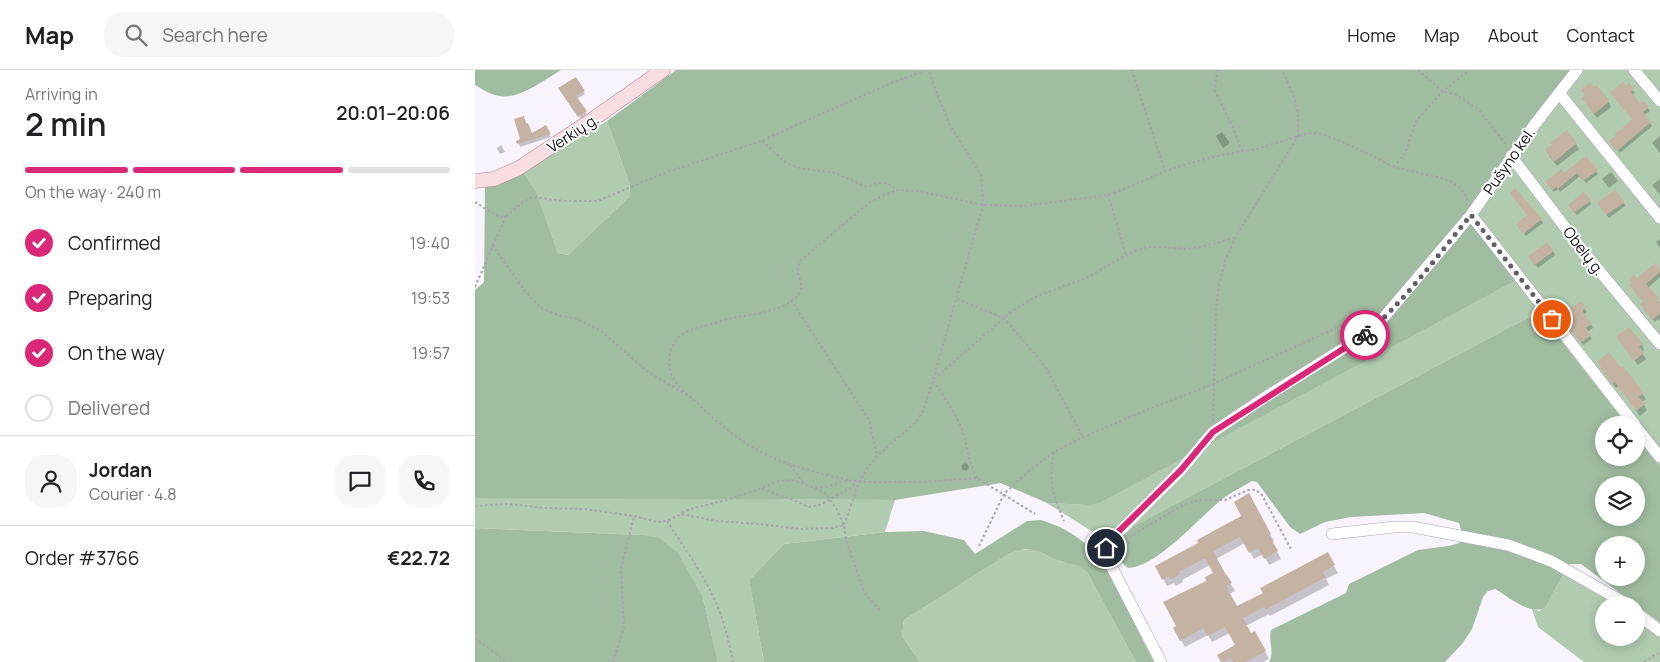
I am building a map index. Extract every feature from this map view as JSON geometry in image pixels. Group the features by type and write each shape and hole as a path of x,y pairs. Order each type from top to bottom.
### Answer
{"main road":[{"name":"Verkių g.","path":"475,181 494,179 519,168 596,118 663,70"}],"street":[{"name":"Pušyno kel.","path":"1161,662 1108,560 1106,548 1114,536 1181,470 1213,432 1267,396 1363,337 1379,323 1471,215 1512,155 1577,70"},
{"path":"1634,70 1660,101"},
{"path":"1559,93 1660,218"},
{"name":"Obelų g.","path":"1512,155 1583,251 1660,344"},
{"path":"1471,215 1627,416"},
{"path":"1645,438 1660,457"},
{"path":"1332,534 1413,526 1508,545 1551,560 1611,596"},
{"path":"1645,620 1660,631"}],"path":[{"path":"475,287 506,216 532,197 563,201 598,201 659,175 763,141 891,83 926,70"},
{"path":"844,525 859,482 867,469 877,456 916,422 923,411 983,205 981,175 950,125 930,75 931,70"},
{"path":"1132,70 1165,172"},
{"path":"1217,70 1215,90 1242,151"},
{"path":"1213,432 1216,308 1225,261 1235,238 1298,136 1298,114 1295,99 1282,70"},
{"path":"1418,70 1443,92 1455,94 1478,109 1512,155"},
{"path":"1394,167 1405,154 1416,121 1467,70"},
{"path":"977,478 919,482 855,482 789,463 762,452 737,437 713,419 677,384 671,374 670,350 678,338 691,329 733,318 768,312 783,306 799,294 802,286 797,270 800,261 865,206 876,198 896,190 918,191 983,205 1023,206 1094,197 1108,194 1165,172 1217,156 1256,149 1298,136 1315,133 1350,145 1394,167 1441,178 1459,186 1465,194 1471,215"},
{"path":"763,141 787,164 800,168 835,173 867,186 879,182 896,190"},
{"path":"1108,194 1126,256"},
{"path":"475,202 499,217 506,216"},
{"path":"933,380 1011,312 1037,296 1086,278 1132,252 1147,247 1186,249 1235,238"},
{"path":"492,245 525,291 541,308 561,316 577,318 601,331 648,372 691,398"},
{"path":"957,299 1004,318 1045,366 1083,437"},
{"path":"791,300 869,420 877,456"},
{"path":"979,546 1004,494 1029,471 1055,452 1083,437 1213,384 1384,306"},
{"path":"933,380 958,421 970,465 977,478 1035,514"},
{"path":"1055,452 1051,466 1051,484 1063,521"},
{"path":"789,463 805,485"},
{"path":"475,506 508,504 545,508 584,509 634,516 657,522 667,521 690,509 727,500 779,481 792,480 826,494 844,525 846,540 863,592 881,612"},
{"path":"815,488 848,480"},
{"path":"761,488 808,507 820,505 830,500 852,488 855,482"},
{"path":"1129,537 1183,505 1199,500 1225,500 1248,490 1256,490 1262,495 1292,551"},
{"path":"681,514 716,521 801,529 832,528 844,525"},
{"path":"613,662 624,627 621,569 634,516"},
{"path":"667,521 715,600 733,662"},
{"path":"475,638 507,662"},
{"path":"1644,662 1660,652"}],"green space":[{"path":"475,70 561,70 519,94 501,96 490,93 475,85"},
{"path":"676,70 1573,70 1466,217 1515,281 1099,503 1087,505 1047,503 1001,483 895,500 475,498 475,290 484,282 485,187 523,172 536,191 558,253 568,255 629,197 630,185 607,121"},
{"path":"1573,70 1660,70 1660,467 1645,448 1645,416 1620,416 1539,312 1126,530 1119,537 1096,534 1047,503 1087,505 1515,281 1466,217"},
{"path":"607,121 630,185 629,197 568,255 558,253 536,191 523,172"},
{"path":"1539,312 1620,416 1595,416 1595,466 1645,466 1645,448 1660,467 1660,623 1645,612 1645,596 1624,596 1610,586 1645,586 1645,536 1595,536 1595,574 1581,564 1569,564 1545,608 1539,610 1526,607 1495,589 1488,591 1483,597 1472,629 1462,644 1445,662 1269,662 1271,658 1271,630 1346,593 1349,584 1418,550 1459,543 1463,537 1459,523 1424,513 1351,517 1325,522 1300,534 1290,527 1257,482 1252,481 1215,505 1166,550 1140,565 1128,568 1119,559 1116,549 1126,530"},
{"path":"475,498 895,500 885,532 784,544 749,580 764,662 718,662 703,598 643,535 475,528"},
{"path":"1041,520 1058,526 1074,535 1101,558 1154,662 1136,662 1087,572 1078,565 1063,562 1030,549 1024,549 1007,555 904,620 902,636 920,662 764,662 749,580 784,544 885,532 924,531 964,540 975,554 1027,521"},
{"path":"475,528 643,535 659,538 678,553 703,598 718,662 475,662"},
{"path":"1033,549 1062,562 1079,564 1087,572 1136,662 920,662 902,636 904,620 1007,555 1019,550"},
{"path":"1569,564 1568,572 1601,596 1595,596 1595,646 1645,646 1645,626 1660,637 1660,662 1584,662 1538,627 1532,609 1539,611 1545,608"}],"building":[{"path":"576,77 585,91 576,96 587,111 578,117 558,88"},
{"path":"1590,82 1594,87 1596,85 1610,101 1594,114 1581,98 1585,95 1581,90"},
{"path":"1623,82 1626,86 1629,83 1634,89 1631,92 1640,104 1644,101 1649,107 1643,112 1651,122 1617,151 1609,141 1632,120 1610,92"},
{"path":"524,116 532,133 546,125 551,134 517,144 516,141 520,139 514,119"},
{"path":"1567,130 1577,143 1554,162 1545,150 1552,145 1550,143"},
{"path":"1586,156 1598,170 1583,181 1577,173 1558,189 1556,187 1552,190 1545,182 1561,169 1564,173"},
{"path":"1515,188 1542,219 1523,234 1516,224 1527,215 1510,193"},
{"path":"1615,190 1625,202 1606,215 1597,203"},
{"path":"1584,192 1591,200 1574,213 1568,205"},
{"path":"1547,242 1554,251 1535,265 1528,256"},
{"path":"1655,263 1660,272 1646,284 1659,298 1657,299 1660,303 1660,313 1652,320 1640,304 1643,302 1629,285 1632,283 1629,279 1634,275 1637,278"},
{"path":"1581,301 1586,308 1583,312 1592,324 1586,328 1591,335 1581,343 1567,326 1570,325 1562,315"},
{"path":"1629,327 1643,344 1639,347 1644,353 1634,361 1616,337"},
{"path":"1609,352 1621,368 1623,366 1644,393 1639,397 1645,404 1636,411 1615,382 1612,384 1597,362"},
{"path":"1249,493 1278,551 1264,559 1258,548 1249,553 1240,537 1213,551 1232,583 1226,586 1237,606 1263,593 1260,588 1328,552 1335,565 1323,572 1326,577 1265,610 1264,607 1243,618 1251,633 1255,631 1266,651 1246,662 1233,662 1231,658 1221,662 1217,655 1235,645 1225,627 1207,636 1203,628 1180,641 1173,628 1176,626 1163,602 1206,581 1205,577 1213,573 1205,558 1179,572 1180,574 1171,579 1169,576 1162,580 1155,566 1198,543 1197,540 1241,516 1234,502"}],"way so far":[{"path":"1365,335 1403,297 1471,215 1552,319"}],"route":[{"path":"1106,548 1114,536 1181,470 1213,432 1365,335"}]}
